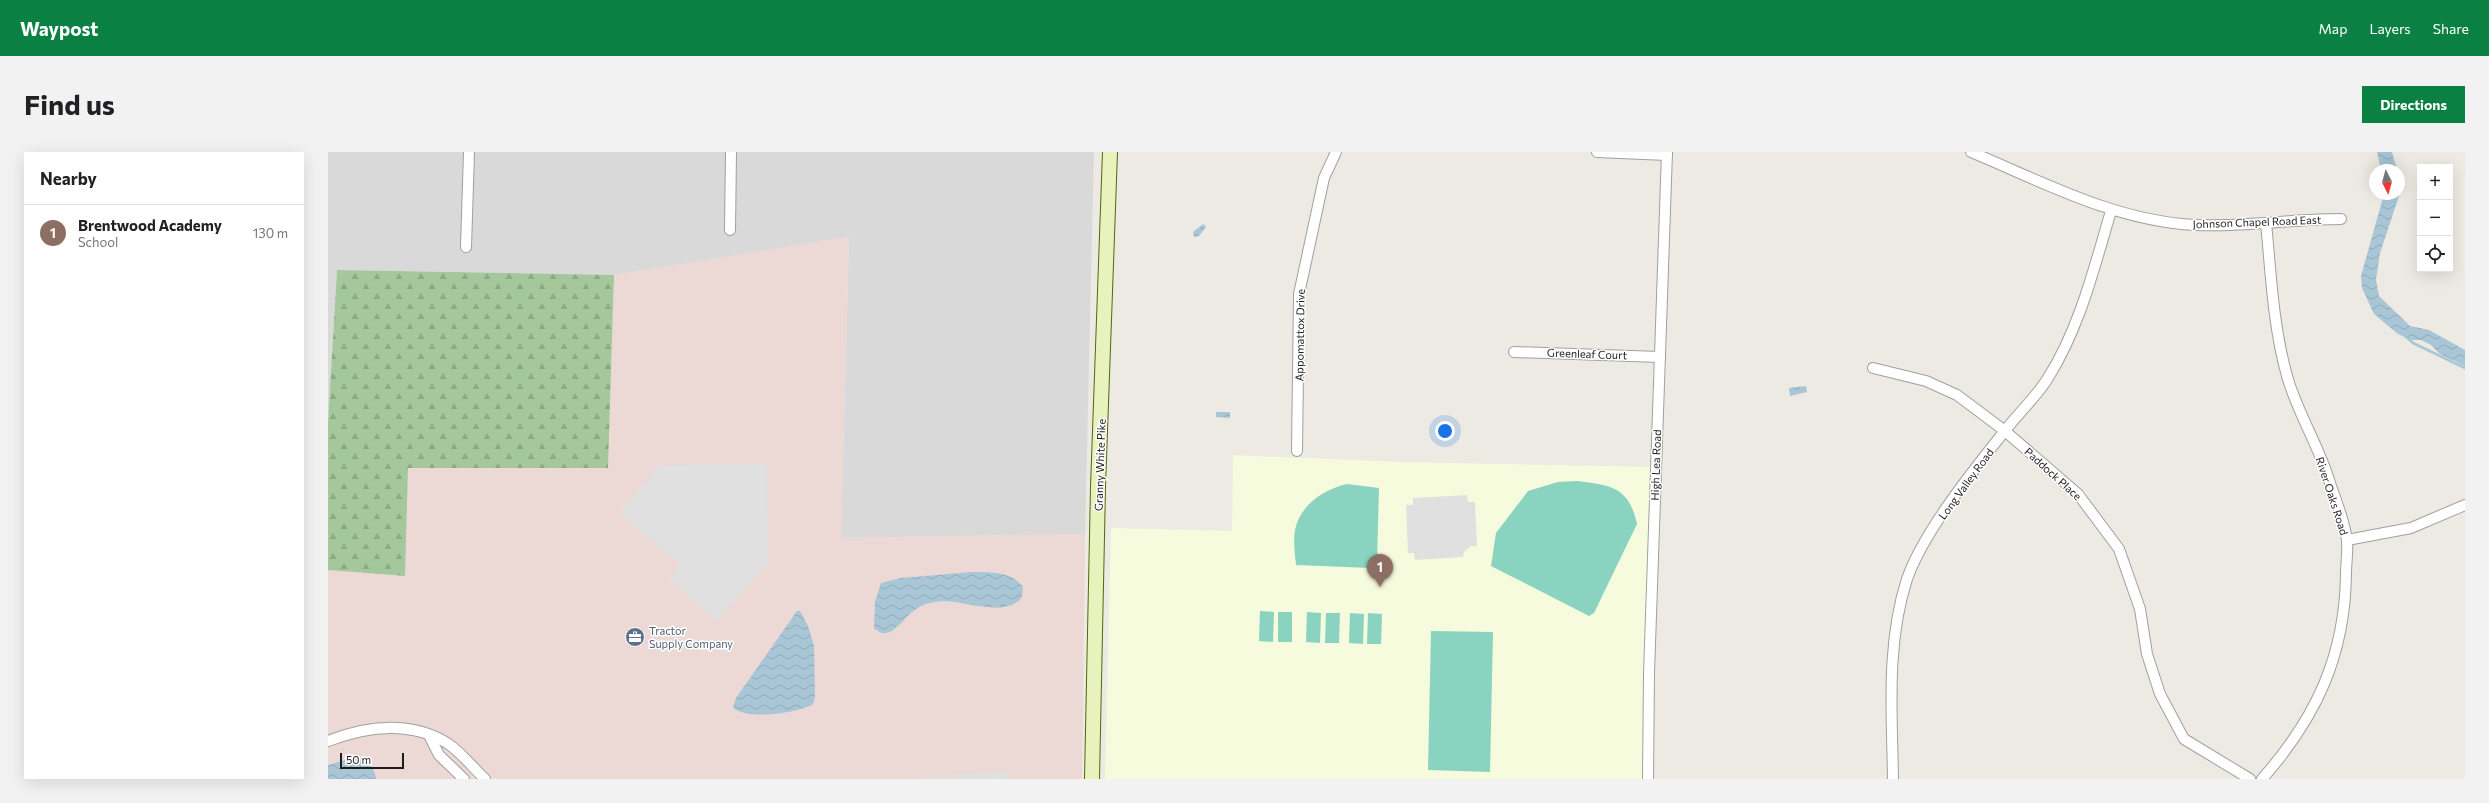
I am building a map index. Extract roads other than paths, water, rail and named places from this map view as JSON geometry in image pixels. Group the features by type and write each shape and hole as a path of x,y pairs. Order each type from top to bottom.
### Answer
{"main road":[{"name":"Granny White Pike","path":"1092,779 1110,152"}],"street":[{"path":"466,247 468,152"},
{"path":"730,230 731,152"},
{"name":"Appomattox Drive","path":"1297,451 1299,294 1324,178 1336,152"},
{"path":"1597,152 1667,153"},
{"name":"Johnson Chapel Road East","path":"1971,152 2111,211 2164,222 2196,225 2341,219"},
{"name":"High Lea Road","path":"1648,779 1648,673 1667,153"},
{"name":"Long Valley Road","path":"1893,779 1891,678 1894,630 1908,578 1941,516 2005,431 2047,379 2070,337 2087,292 2111,211"},
{"name":"River Oaks Road","path":"2262,779 2307,720 2321,696 2333,665 2343,628 2346,595 2347,540 2328,478 2287,377 2277,328 2266,223"},
{"name":"Greenleaf Court","path":"1514,352 1660,357"},
{"name":"Paddock Place","path":"1873,368 1926,381 1957,395 2005,431 2078,494 2119,549 2140,609 2147,654 2160,694 2184,739 2250,779"},
{"path":"2347,540 2411,528 2465,505"},
{"path":"328,741 357,731 377,727 413,730 448,744 485,779"},
{"path":"428,735 439,755 464,779"}],"water":[{"path":"2377,152 2392,152 2395,164 2380,164"},
{"path":"2382,200 2398,200 2380,253 2376,280 2379,296 2410,326 2429,330 2465,350 2465,366 2440,354 2431,345 2421,340 2411,340 2398,334 2374,314 2362,288 2361,276"},
{"path":"1203,224 1206,227 1199,236 1194,237 1193,232"},
{"path":"1806,386 1807,392 1790,396 1789,388"},
{"path":"1216,412 1230,412 1230,418 1216,417"},
{"path":"971,572 1000,574 1013,578 1023,587 1022,597 1015,603 996,607 985,607 943,601 929,603 922,605 912,612 896,628 887,633 882,633 874,629 875,602 881,583 901,578"},
{"path":"797,611 800,611 808,626 814,646 815,697 813,704 784,713 759,715 739,711 733,707 736,698"},
{"path":"348,759 358,759 370,765 376,779 328,779 328,765"}],"waterway":[{"path":"2405,336 2413,343 2465,368"}],"place":[{"name":"Brentwood Academy","path":"1380,587"},
{"name":"Tractor Supply Company","path":"635,637"}]}
